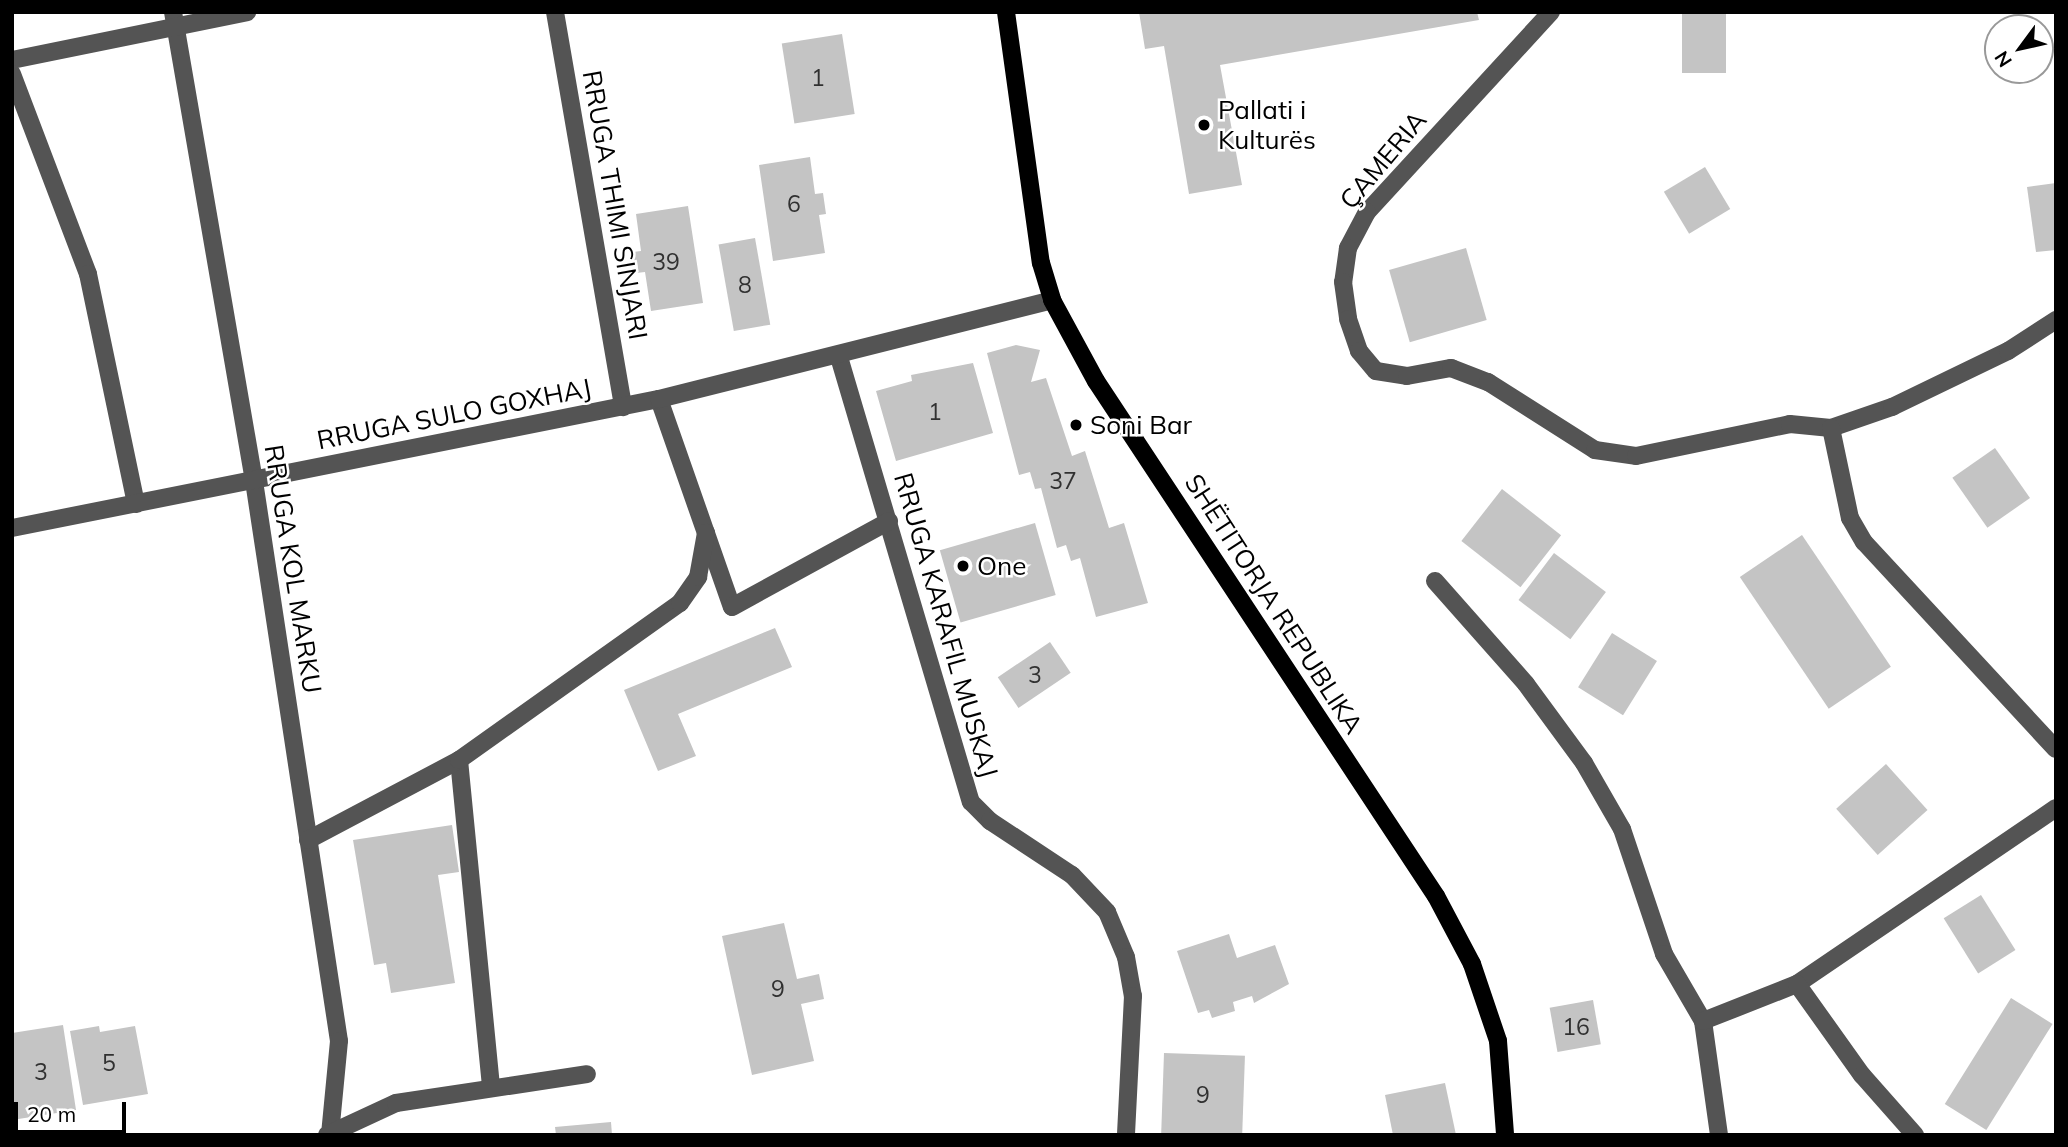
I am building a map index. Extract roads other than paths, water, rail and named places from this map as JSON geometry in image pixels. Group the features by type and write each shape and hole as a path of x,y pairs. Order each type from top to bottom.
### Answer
{"main road":[{"name":"SHËTITORJA REPUBLIKA","path":"1006,12 1041,263 1052,300 1096,382 1436,896 1472,964 1498,1041 1505,1135"}],"street":[{"path":"12,60 174,19 247,12"},
{"name":"RRUGA THIMI SINJARI","path":"555,12 623,407"},
{"name":"ÇAMERIA","path":"1551,12 1367,212 1348,248 1343,282 1348,319 1359,351 1376,371 1407,376 1451,368 1488,382 1584,444 1636,456 1790,424 1831,428"},
{"name":"RRUGA KOL MARKU","path":"174,19 254,481 339,1041 329,1135"},
{"path":"12,74 89,274 136,504"},
{"name":"RRUGA SULO GOXHAJ","path":"12,528 623,407 839,357 1052,300"},
{"path":"2056,320 2008,351 1892,407 1831,428 1850,518 1864,542 2056,749"},
{"name":"RRUGA KARAFIL MUSKAJ","path":"839,357 971,802 990,821 1072,875 1107,912 1126,957 1133,996 1126,1135"},
{"path":"659,399 732,607 889,521"},
{"path":"308,840 459,760 693,592 706,533"},
{"path":"1435,581 1526,684 1584,763 1622,829 1664,954 1703,1021 1719,1135"},
{"path":"459,760 491,1087"},
{"path":"1703,1021 1797,984 2056,808"},
{"path":"1797,984 1861,1075 1915,1135"},
{"path":"329,1135 396,1103 587,1074"}],"place":[{"name":"Pallati i Kulturës","path":"1204,125"},
{"name":"Soni Bar","path":"1076,425"},
{"name":"One","path":"963,566"}]}
